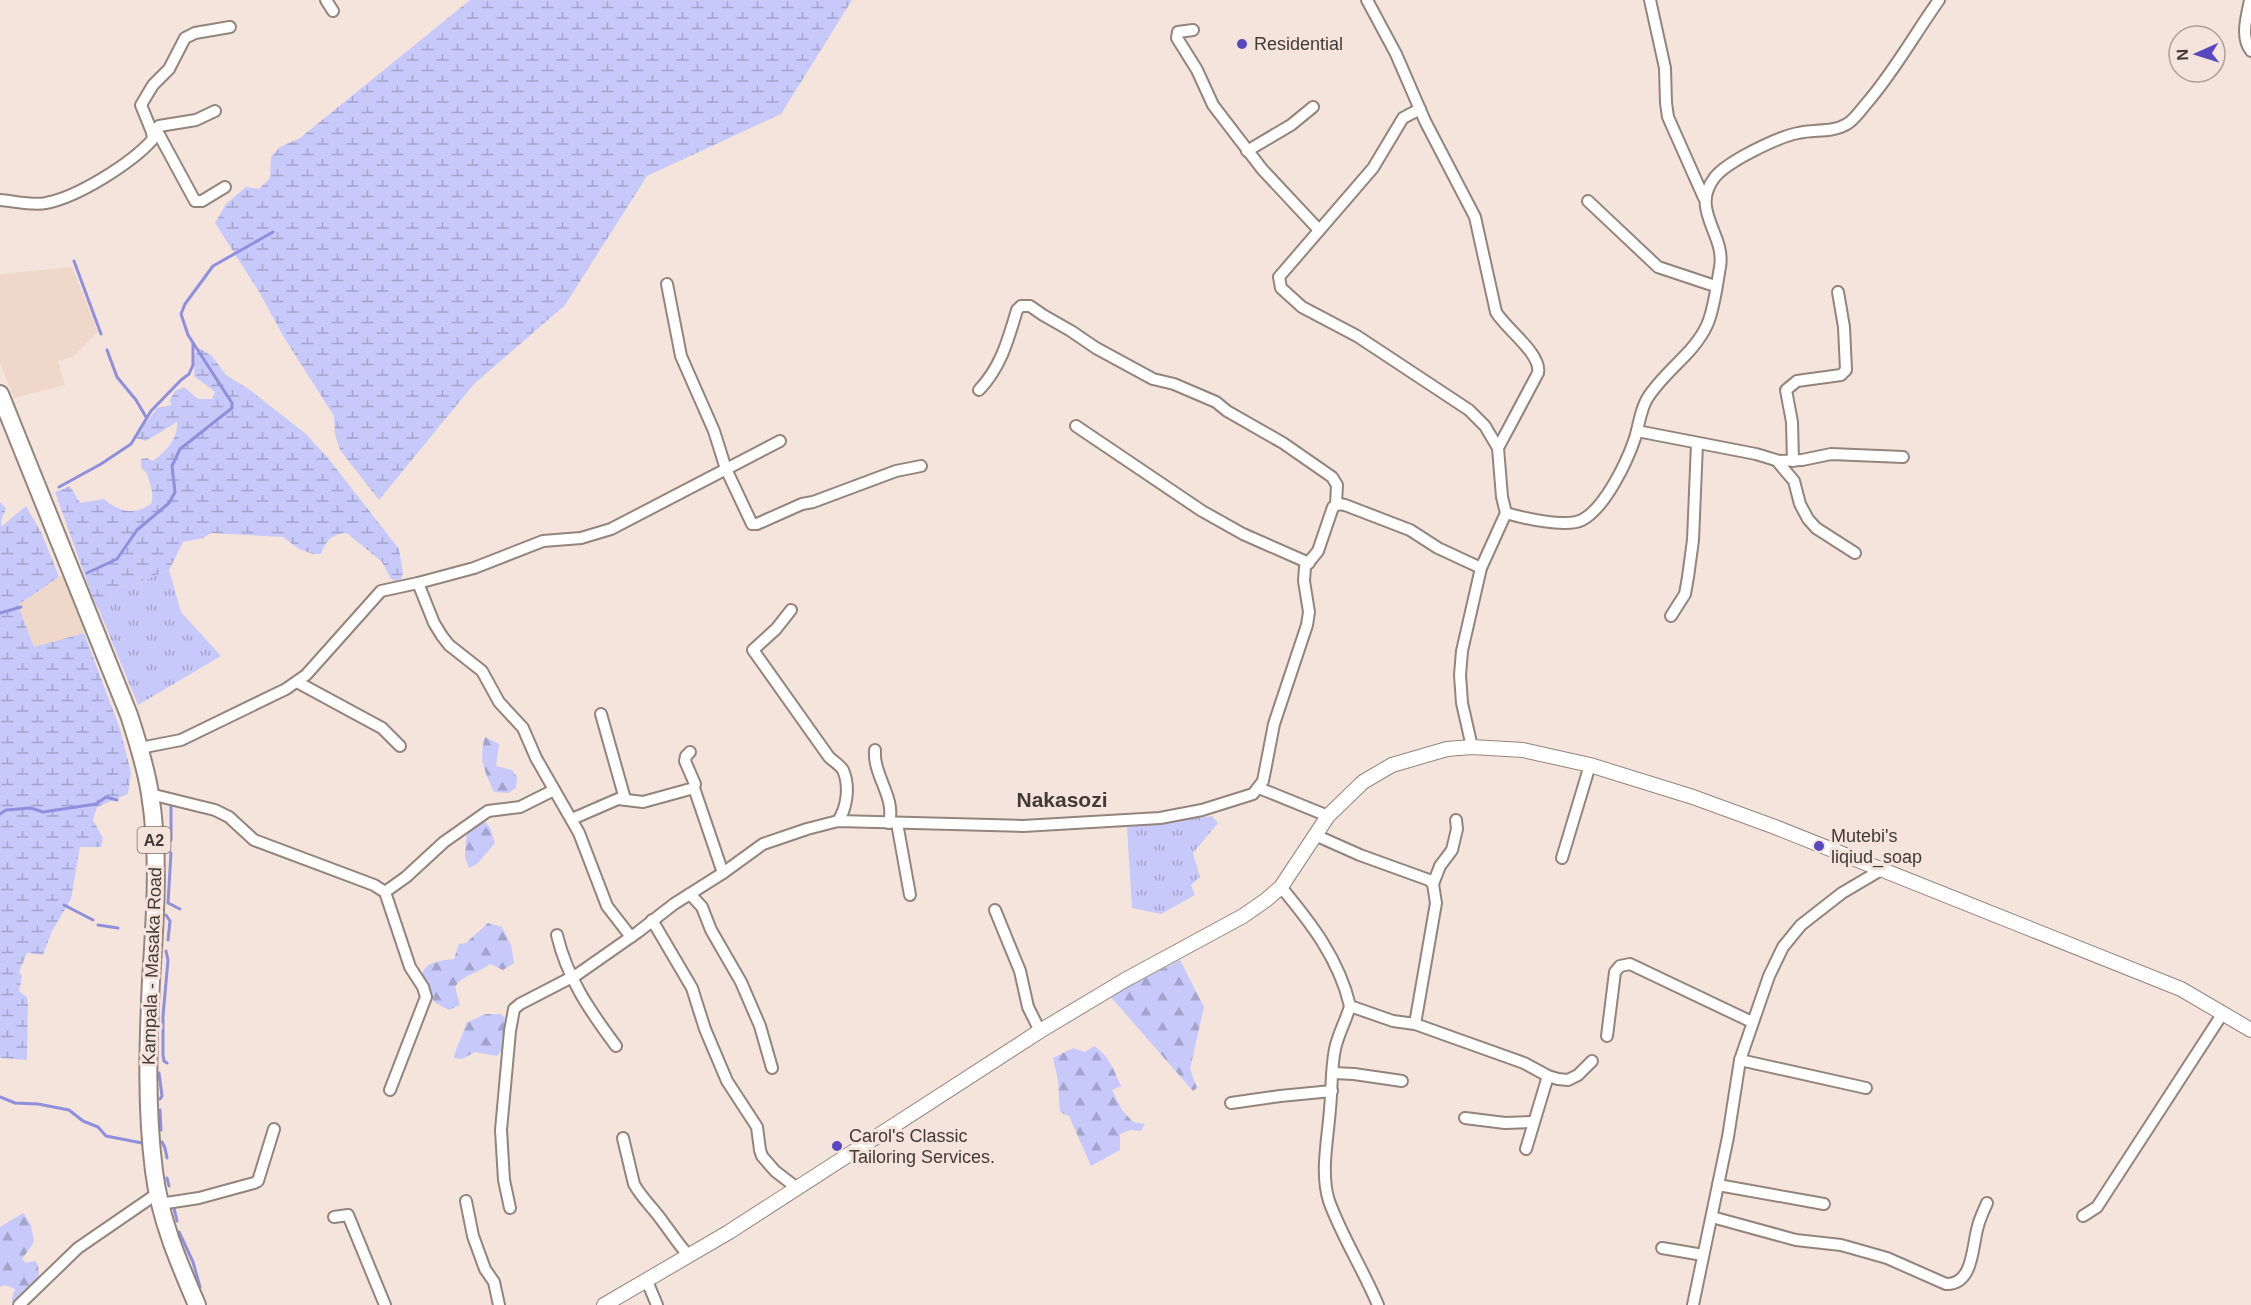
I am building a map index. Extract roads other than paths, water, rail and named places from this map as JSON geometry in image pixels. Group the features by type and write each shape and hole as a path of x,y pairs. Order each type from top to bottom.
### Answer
{"main road":[{"name":"Kampala - Masaka Road","path":"0,394 129,715 140,748 150,794 155,858 149,1054 152,1151 159,1199 174,1252 197,1305"}],"street":[{"path":"326,0 333,11"},
{"path":"1367,0 1396,54 1452,177 1475,217 1496,312 1500,320 1524,345 1538,365 1538,372 1498,448"},
{"path":"1506,513 1566,522 1578,522 1589,516 1601,504 1621,470 1646,401 1692,348 1707,326 1720,265 1720,254 1704,198 1668,117 1665,68 1650,0"},
{"path":"1704,198 1716,176 1747,155 1779,139 1800,132 1829,130 1847,124 1882,85 1939,0"},
{"path":"2250,0 2244,35 2251,51"},
{"path":"225,187 202,201 195,201 141,105 153,85 169,69 185,38 195,33 230,27"},
{"path":"1194,30 1178,32 1177,38 1197,70 1213,105 1247,152 1319,230"},
{"path":"1247,152 1290,125 1313,107"},
{"path":"1420,109 1403,118 1373,168 1279,277 1281,288 1302,307 1357,336 1469,410 1485,426 1498,448 1502,498 1506,513 1481,568 1462,651 1460,675 1462,703 1472,747"},
{"path":"154,130 196,120 215,111"},
{"path":"0,200 44,204 65,198 104,177 144,148 153,139 154,130"},
{"path":"1588,201 1658,267 1715,286"},
{"path":"667,284 681,356 717,439 726,469 752,524 896,471 921,466"},
{"path":"1793,461 1792,423 1786,394 1788,387 1797,381 1841,375 1846,370 1844,327 1838,292"},
{"path":"510,1208 504,1180 501,1137 507,1048 514,1010 520,1004 571,978 763,843 838,821 1023,826 1160,818 1214,806 1253,794 1259,788 1263,781 1274,724 1307,625 1309,612 1304,580 1305,567 1318,551 1331,511 1336,504 1337,485 1332,477 1283,443 1227,411 1216,402 1174,384 1153,379 1095,348 1030,306 1021,306 1017,310 1006,348 997,367 979,390"},
{"path":"1076,426 1202,512 1243,534 1309,563"},
{"path":"1637,431 1777,460 1793,461 1831,454 1904,458"},
{"path":"140,748 181,740 262,702 297,682 306,675 381,591 474,568 543,541 581,538 598,533 780,441"},
{"path":"1671,616 1685,594 1688,577 1693,540 1697,444"},
{"path":"1777,460 1794,481 1800,504 1808,519 1816,528 1855,552"},
{"path":"1336,504 1388,520 1438,548 1481,568"},
{"path":"418,583 434,623 448,645 482,670 500,702 523,728 586,848 607,906 631,937"},
{"path":"791,610 776,629 753,650 829,757 842,768 846,783 844,811 838,821"},
{"path":"297,682 382,728 399,746"},
{"path":"601,714 625,799"},
{"path":"604,1305 689,1256 1040,1031 1125,980 1243,916 1281,887 1329,816 1363,782 1392,765 1447,750 1472,747 1523,750 1590,765 1693,797 1775,827 2181,990 2251,1030"},
{"path":"875,750 874,761 891,806 910,895"},
{"path":"690,752 685,761 695,784 694,788 723,873"},
{"path":"1562,858 1590,765"},
{"path":"572,819 609,803 625,799 643,802 694,788"},
{"path":"1259,788 1329,816"},
{"path":"385,892 406,877 444,842 488,811 520,807 554,790"},
{"path":"150,794 215,810 229,817 254,840 374,885 385,892 410,967 423,987 426,997 390,1090"},
{"path":"1415,1024 1436,903 1433,884 1440,867 1452,850 1457,829 1456,820"},
{"path":"1315,835 1360,855 1429,880 1433,884"},
{"path":"1693,1305 1712,1217 1740,1060 1769,976 1783,947 1802,925 1842,893 1881,870"},
{"path":"1281,887 1316,930 1335,962 1350,1006 1339,1032 1334,1052 1327,1150 1328,1198 1344,1238 1368,1281 1378,1305"},
{"path":"690,894 702,907 711,930 741,982 760,1026 772,1068"},
{"path":"995,910 1020,971 1028,1007 1040,1031"},
{"path":"652,920 692,988 705,1029 728,1081 758,1127 762,1156 775,1171 797,1188"},
{"path":"557,935 571,978 584,1002 616,1046"},
{"path":"1607,1036 1615,972 1620,966 1630,964 1752,1022"},
{"path":"1350,1006 1382,1018 1415,1024 1524,1063 1548,1076 1568,1080 1578,1075 1592,1061"},
{"path":"2083,1216 2097,1207 2223,1013"},
{"path":"1740,1060 1866,1088"},
{"path":"1333,1073 1402,1081"},
{"path":"1526,1149 1548,1076"},
{"path":"1231,1103 1280,1095 1332,1091"},
{"path":"1465,1119 1505,1123 1533,1122"},
{"path":"19,1305 78,1248 159,1199 199,1198 254,1184 258,1181 274,1129"},
{"path":"623,1138 634,1184 660,1217 674,1240 689,1256"},
{"path":"1718,1185 1824,1204"},
{"path":"466,1201 473,1236 484,1269 494,1282 499,1305"},
{"path":"1712,1217 1796,1240 1841,1245 1875,1254 1946,1284 1955,1284 1962,1280 1970,1265 1978,1225 1987,1203"},
{"path":"334,1217 348,1215 385,1305"},
{"path":"1662,1248 1703,1255"},
{"path":"647,1281 657,1305"}],"waterway":[{"path":"87,573 117,559 137,530 169,503 175,492 172,466 180,449 232,408 232,403 188,335 181,314 185,304 213,266 273,232"},
{"path":"74,261 101,334"},
{"path":"59,487 131,444 151,411 189,374 193,365 193,343"},
{"path":"107,350 117,377 136,400 146,417"},
{"path":"0,613 21,607"},
{"path":"0,814 6,810 31,808 43,812 96,804 106,797 117,800"},
{"path":"171,804 171,840"},
{"path":"171,853 168,903 180,909"},
{"path":"64,905 93,920"},
{"path":"166,915 170,921 168,940"},
{"path":"98,925 118,928"},
{"path":"166,951 168,960 163,1016 163,1055 167,1063"},
{"path":"159,1073 162,1096 160,1099"},
{"path":"0,1097 15,1103 38,1104 69,1110 83,1121 98,1127 106,1136 142,1143"},
{"path":"160,1110 161,1130"},
{"path":"162,1142 167,1158"},
{"path":"167,1178 169,1186"},
{"path":"174,1208 177,1221"},
{"path":"179,1232 193,1262 200,1287"}],"place":[{"name":"Residential","path":"1242,44"},
{"name":"Mutebi's liqiud_soap","path":"1819,846"},
{"name":"Carol's Classic Tailoring Services.","path":"837,1146"}],"district":[{"name":"Nakasozi","path":"1062,800"}]}
